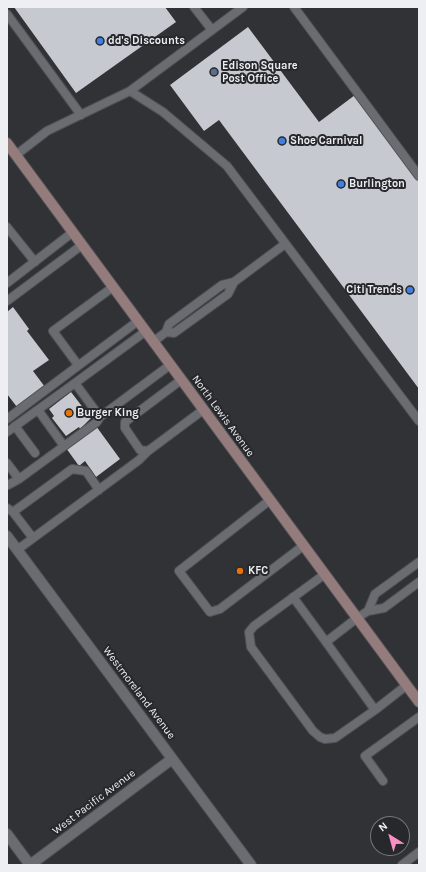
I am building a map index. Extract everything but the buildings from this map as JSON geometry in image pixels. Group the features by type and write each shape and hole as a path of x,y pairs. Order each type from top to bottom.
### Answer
{"main road":[{"name":"North Lewis Avenue","path":"7,143 419,702"}],"street":[{"name":"Westmoreland Avenue","path":"7,536 251,865"},
{"name":"West Pacific Avenue","path":"30,865 172,759"},
{"path":"7,834 30,865"}],"lane":[{"path":"194,7 212,30"},
{"path":"16,155 47,131 130,91 243,7"},
{"path":"294,7 419,176"},
{"path":"7,14 81,115"},
{"path":"130,91 163,112 227,166 419,421"},
{"path":"7,227 35,262"},
{"path":"7,282 35,262 72,232"},
{"path":"153,342 166,332 169,324 222,286 234,282 286,244"},
{"path":"7,301 82,245"},
{"path":"78,365 53,331 113,287"},
{"path":"7,419 138,321"},
{"path":"7,432 146,331"},
{"path":"7,485 19,479 97,422 100,417 170,365"},
{"path":"148,451 140,450 125,428 125,422 182,380"},
{"path":"75,383 100,417"},
{"path":"38,410 64,446"},
{"path":"17,550 139,460 148,451 203,410"},
{"path":"15,426 35,453"},
{"path":"7,463 19,479"},
{"path":"33,538 10,510 72,469 86,472 99,490"},
{"path":"270,500 179,571 210,612 220,609 304,546"},
{"path":"368,611 375,594 419,562"},
{"path":"325,574 254,626 249,632 249,640 255,654 313,731 320,737 326,739 335,738 375,710 406,685"},
{"path":"326,642 356,618 368,611 384,608 419,582"},
{"path":"293,597 375,710"},
{"path":"383,781 365,756 419,717"},
{"path":"402,865 419,852"}],"place":[{"name":"dd's Discounts","path":"100,41"},
{"name":"Edison Square Post Office","path":"214,72"},
{"name":"Shoe Carnival","path":"282,141"},
{"name":"Burlington","path":"341,184"},
{"name":"Citi Trends","path":"410,290"},
{"name":"Burger King","path":"69,413"},
{"name":"KFC","path":"240,571"}]}
